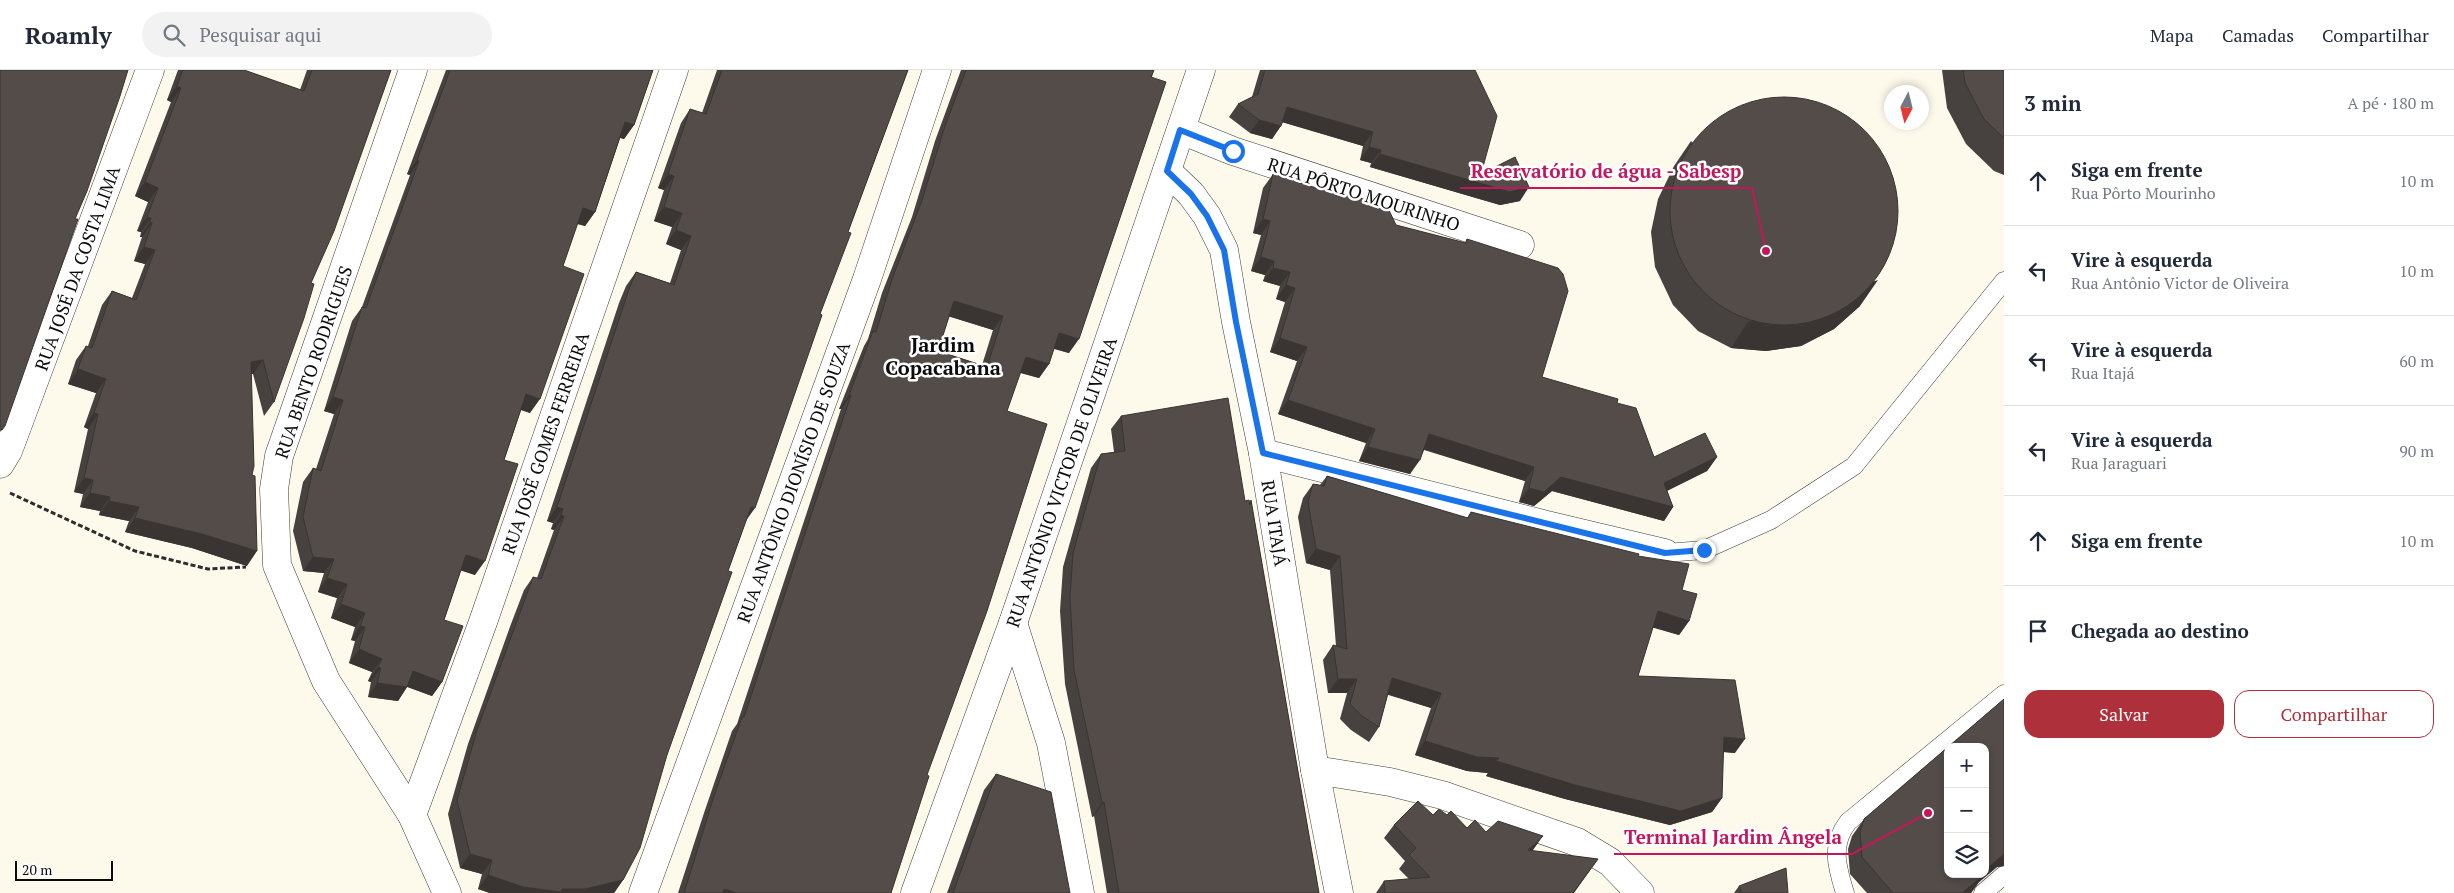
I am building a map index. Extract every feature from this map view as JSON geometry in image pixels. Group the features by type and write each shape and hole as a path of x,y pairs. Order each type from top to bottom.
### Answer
{"street":[{"name":"RUA JOSÉ DA COSTA LIMA","path":"0,464 8,451 48,347 150,70"},
{"name":"RUA BENTO RODRIGUES","path":"413,70 279,456 274,490 277,564 326,681 412,815 447,893"},
{"name":"RUA JOSÉ GOMES FERREIRA","path":"412,815 483,622 674,70"},
{"name":"RUA ANTÔNIO DIONÍSIO DE SOUZA","path":"643,893 867,279 937,70"},
{"name":"RUA ANTÔNIO VICTOR DE OLIVEIRA","path":"915,893 1013,623 1201,70"},
{"name":"RUA PÔRTO MOURINHO","path":"1180,130 1233,151 1520,245"},
{"name":"RUA ITAJÁ","path":"1167,171 1191,194 1207,216 1224,250 1236,322 1263,453 1315,770 1339,893"},
{"path":"1263,453 1665,553"},
{"path":"1013,623 1051,743 1080,893"},
{"path":"1315,770 1390,782 1442,795 1577,842 1610,862 1640,893"}],"lane":[{"path":"1665,553 1704,550 1762,524 1854,466 2004,281"},
{"path":"1845,893 1836,865 1836,845 1840,832 1848,822 2004,694"},
{"path":"1983,893 2004,875"}],"path":[{"path":"9,493 135,551 208,569 277,564"}],"building":[{"path":"0,70 128,70 87,191 75,219 78,219 2,430 0,430"},
{"path":"183,70 244,70 304,91 312,70 391,70 334,231 311,283 314,284 304,318 274,402 263,360 251,362 254,466 252,475 255,476 257,551 202,534 135,518 139,507 109,501 110,497 90,493 93,480 84,478 98,414 94,413 106,379 78,369 86,346 92,348 112,291 136,300 155,250 144,247 152,223 150,222 151,218 147,217 158,188 145,182 181,88 177,86"},
{"path":"450,70 653,70 634,125 625,122 595,212 583,208 563,266 584,274 540,399 526,394 504,460 518,464 485,561 466,555 444,620 463,626 442,682 413,671 407,687 377,683 381,668 378,667 382,659 359,649 365,627 360,626 365,613 341,604 347,584 327,578 334,559 313,557 303,517 313,468 321,471 343,400 333,397 362,307 366,308"},
{"path":"722,70 908,70 848,232 851,233 820,314 822,315 755,508 751,507 728,571 732,572 667,755 640,848 623,880 585,889 562,889 561,892 523,887 488,875 492,860 470,854 457,800 477,730 533,577 541,579 564,516 561,515 563,509 557,507 636,272 674,285 691,236 676,230 682,213 664,207 674,176 668,174 690,109 706,114"},
{"path":"966,70 1154,70 1151,77 1166,82 1079,339 1059,333 1049,364 1026,357 1007,411 1047,424 987,611 927,775 929,776 891,893 737,893 724,889 723,893 684,893 713,799 742,717 744,717 851,395 849,395 873,331 876,332 892,279 921,203 945,126","holes":["954,301 1003,316 987,367 938,351"]},
{"path":"1265,70 1475,70 1497,116 1481,174 1515,157 1529,187 1510,192 1380,154 1381,150 1369,147 1373,132 1287,107 1281,126 1259,120 1238,104 1258,94"},
{"path":"1963,70 2004,70 2004,138 1984,119 1965,83"},
{"path":"1773,97 1795,97 1817,101 1838,110 1857,122 1873,138 1885,157 1894,178 1898,211 1894,244 1890,255 1873,284 1857,300 1838,312 1817,321 1795,325 1773,325 1751,321 1730,312 1711,300 1695,284 1683,265 1674,244 1670,222 1670,200 1674,178 1683,157 1695,138 1711,122 1730,110 1751,101"},
{"path":"1273,174 1338,195 1339,192 1387,206 1396,225 1466,243 1467,239 1558,268 1563,274 1568,291 1542,377 1618,399 1617,403 1636,408 1654,457 1705,433 1717,457 1664,483 1673,507 1561,477 1544,492 1529,488 1534,467 1429,434 1420,460 1368,447 1375,429 1288,400 1307,347 1280,338 1295,288 1286,285 1290,272 1273,268 1274,261 1261,257 1270,221 1263,219"},
{"path":"1228,398 1245,501 1249,500 1250,505 1251,500 1319,893 1119,893 1104,802 1102,803 1074,670 1070,597 1073,553 1101,454 1125,451 1121,416"},
{"path":"1327,476 1468,518 1471,512 1639,554 1638,556 1689,564 1682,590 1697,594 1689,621 1658,611 1638,676 1735,680 1745,739 1724,737 1722,798 1681,811 1575,785 1496,761 1499,758 1477,757 1425,741 1441,693 1392,678 1379,727 1362,716 1350,704 1357,679 1338,679 1333,645 1347,649 1340,556 1316,549 1308,502 1313,484 1324,486"},
{"path":"2004,699 2004,854 1989,867 1989,743 1953,743"},
{"path":"1944,750 1944,878 1980,878 1962,893 1893,893 1862,857 1860,832 1864,819"},
{"path":"996,774 1051,792 1070,893 953,893"},
{"path":"1418,801 1433,815 1439,809 1447,815 1451,811 1467,828 1475,820 1486,832 1498,821 1543,836 1528,850 1598,859 1573,893 1385,893 1384,881 1430,877 1409,855 1416,848 1394,825"},
{"path":"1786,868 1788,893 1742,893 1739,886"}],"place":[{"name":"Reservatório de água - Sabesp","path":"1766,251"},
{"name":"Terminal Jardim Ângela","path":"1928,813"}],"district":[{"name":"Jardim Copacabana","path":"943,356"}],"route":[{"path":"1233,151 1180,130 1167,171 1191,194 1207,216 1224,250 1236,322 1263,453 1665,553 1704,550"}]}
